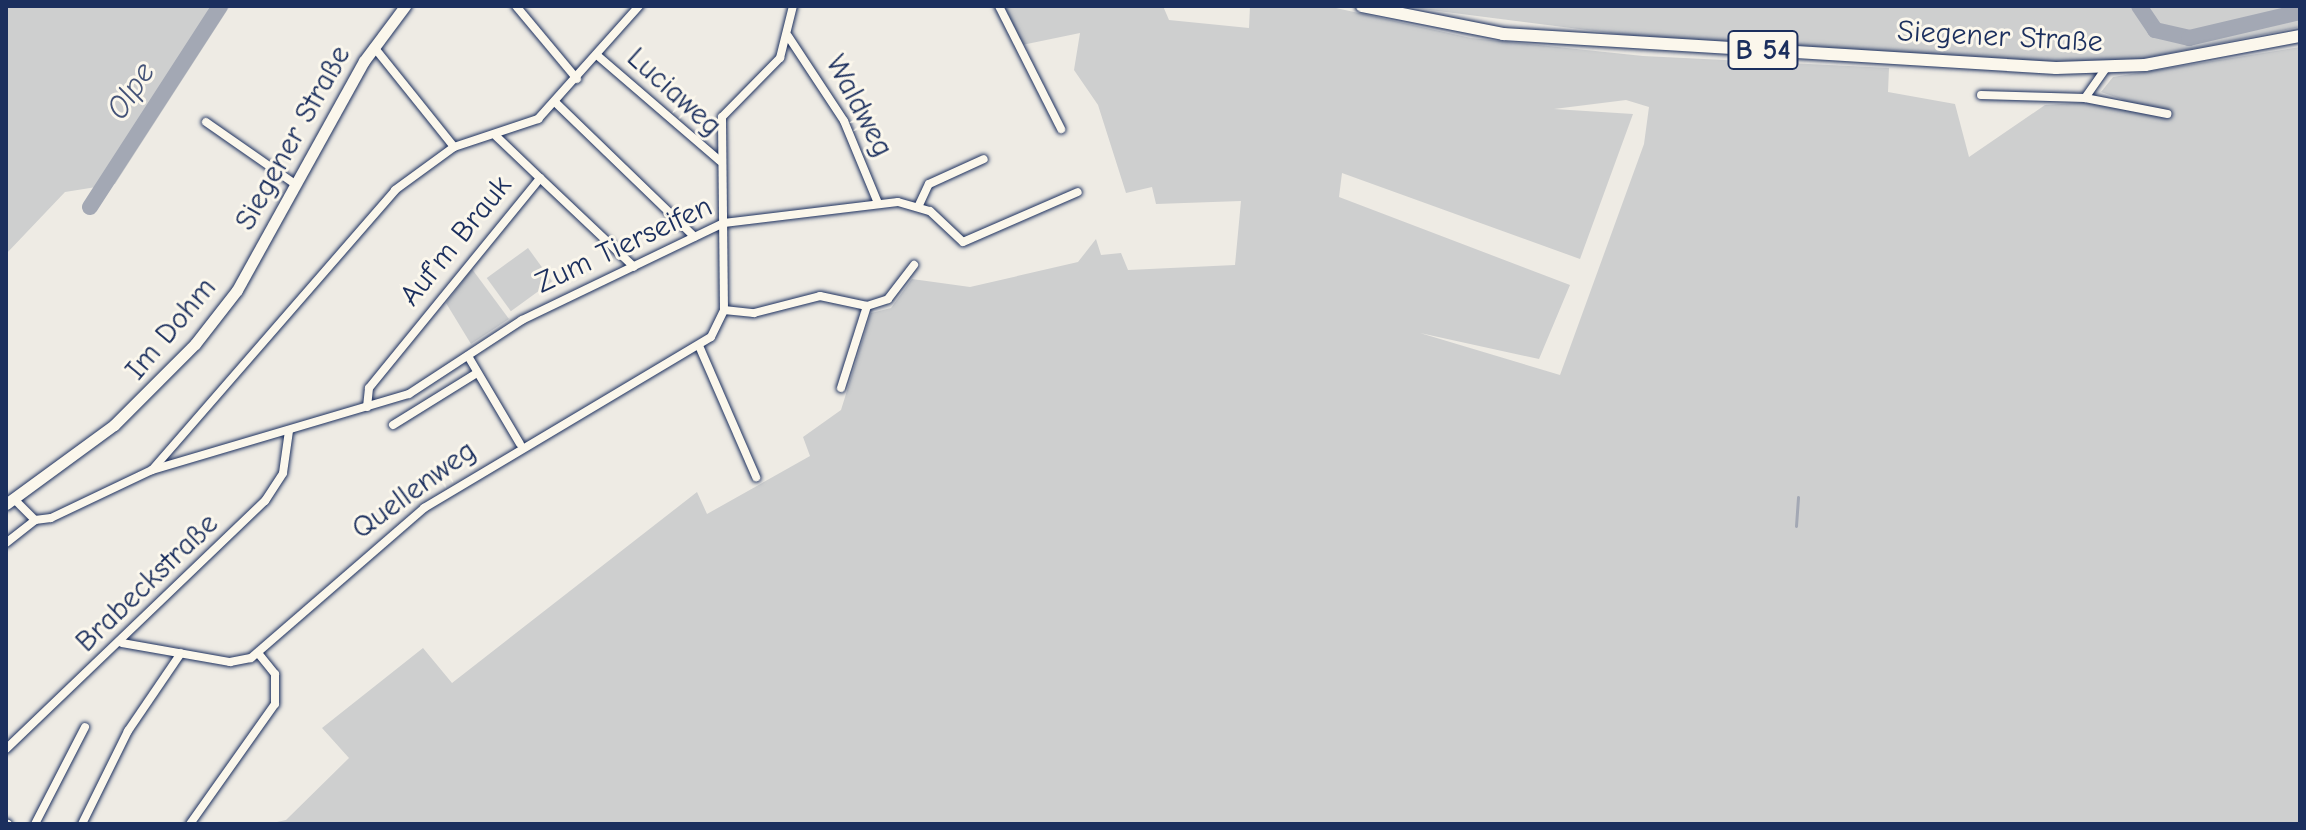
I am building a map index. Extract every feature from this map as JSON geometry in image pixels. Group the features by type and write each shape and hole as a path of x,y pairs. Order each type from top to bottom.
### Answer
{"main road":[{"name":"Siegener Straße","path":"1362,6 1503,34 2106,68 2300,36"}],"street":[{"name":"Siegener Straße","path":"256,258 374,47 405,6"},
{"path":"516,6 577,79"},
{"path":"6,543 35,520 64,514 152,470 395,190 454,147 530,125 577,79 639,6"},
{"path":"793,6 788,36 765,76 726,107 720,161 724,310 754,313 820,296 867,306 893,294 914,265"},
{"path":"999,6 1061,129"},
{"name":"Waldweg","path":"788,36 844,121 878,203"},
{"path":"374,47 454,147"},
{"name":"Luciaweg","path":"598,56 720,161"},
{"path":"2085,98 2106,68"},
{"path":"1981,95 2085,98 2167,114"},
{"path":"555,102 695,237"},
{"path":"206,122 295,184"},
{"name":"Auf'm Brauk","path":"496,136 634,267"},
{"path":"984,159 929,184 919,205 963,242 1078,192"},
{"name":"Auf'm Brauk","path":"367,407 369,388 540,178"},
{"name":"Zum Tierseifen","path":"152,470 409,394 522,320 724,223 878,203 919,205"},
{"name":"Im Dohm","path":"10,502 114,425 195,344 256,258"},
{"path":"841,388 867,306"},
{"name":"Quellenweg","path":"258,653 385,536 520,444 700,348 724,310"},
{"path":"700,348 756,477"},
{"path":"468,356 520,444"},
{"path":"393,425 477,373"},
{"name":"Brabeckstraße","path":"6,749 122,643 265,501 283,473 289,431"},
{"path":"10,502 35,520"},
{"path":"122,643 230,662 258,653 275,674 275,704 190,824"},
{"path":"82,824 128,731 181,653"},
{"path":"35,824 85,727"}],"shaded area":[{"path":"6,6 230,6 115,184 65,192 6,254"},
{"path":"1004,6 1163,6 1169,20 1249,28 1250,6 1327,6 1471,38 1643,56 1889,68 1888,92 1955,104 1969,157 2045,105 2124,100 2101,92 2113,77 2300,47 2300,824 268,824 286,820 349,758 322,728 423,648 452,683 697,492 707,514 810,456 803,437 841,410 871,313 891,308 912,279 970,287 1078,262 1096,239 1101,255 1121,253 1128,270 1235,265 1241,201 1156,204 1152,187 1126,193 1098,105 1074,70 1080,33 1022,45","holes":["1626,100 1649,107 1644,144 1560,375 1420,333 1539,359 1570,285 1339,197 1342,173 1580,259 1633,114 1554,109"]},
{"path":"1399,6 2300,6 2300,27 2131,61 2069,64 1634,36"},
{"path":"528,248 552,281 511,311 487,278"},
{"path":"472,269 509,319 471,344 446,303"}],"waterway":[{"name":"Olpe","path":"90,207 220,6"},
{"name":"Olpe","path":"2139,6 2155,30 2189,38 2300,12"},
{"path":"1796,526 1798,497"}]}
